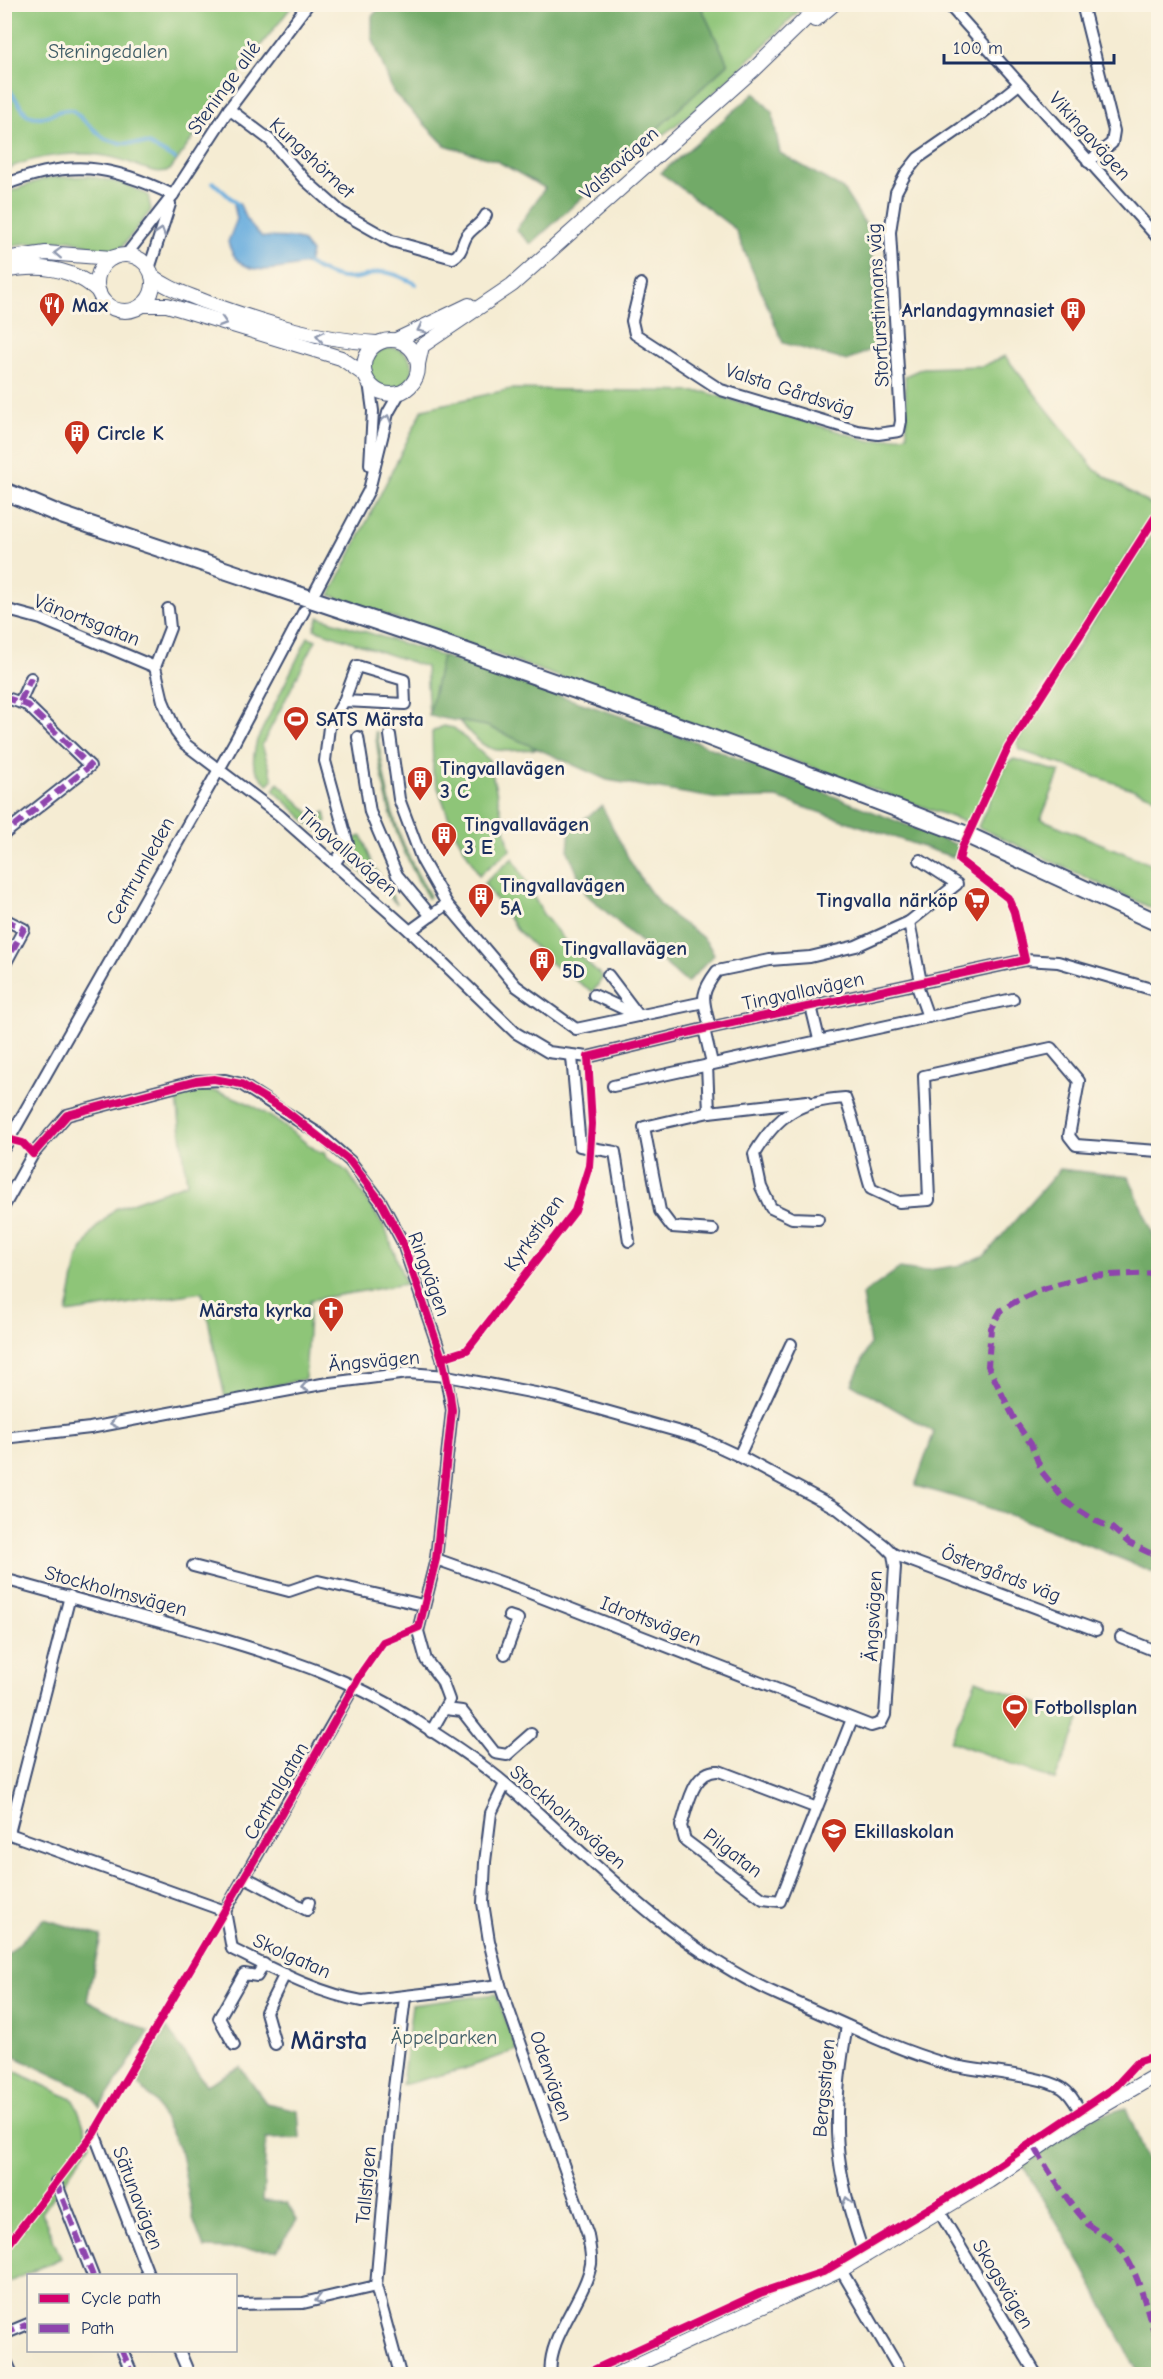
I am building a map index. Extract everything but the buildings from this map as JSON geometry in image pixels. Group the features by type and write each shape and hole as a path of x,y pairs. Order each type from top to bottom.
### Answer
{"main road":[{"path":"4,491 61,515 450,646 693,731 967,835 1158,923"},
{"path":"4,503 61,515"}],"street":[{"name":"Steninge allé","path":"119,257 173,195 229,109 308,4"},
{"name":"Valstavägen","path":"753,70 820,4"},
{"name":"Valstavägen","path":"418,364 422,346 512,285 753,70 834,4"},
{"name":"Vikingavägen","path":"948,4 1158,238"},
{"path":"1082,4 1114,131 1112,142 1088,162"},
{"name":"Storfurstinnans väg","path":"893,434 899,431 901,422 890,232 896,192 906,172 918,158 980,115 1019,84"},
{"name":"Kungshörnet","path":"229,109 270,140 305,180 337,209 392,241 453,258 460,253 467,234 481,224 486,215"},
{"path":"4,185 57,168 99,168 136,178 173,195"},
{"name":"Steninge allé","path":"150,272 173,195"},
{"path":"4,260 46,253 139,259 150,272 172,289 239,314 304,333 347,342 377,343 396,340 411,349 418,364 414,380 400,392 388,413 369,490 316,590"},
{"path":"99,292 99,273 119,257"},
{"path":"4,272 38,268 66,271 87,281 99,292 106,303 117,310 130,310 142,305 167,305 341,358 382,392 400,392"},
{"path":"142,305 150,295 150,272"},
{"name":"Valsta Gårdsväg","path":"641,284 632,321 635,334 721,390 858,431 893,434"},
{"name":"Valstavägen","path":"396,340 512,285"},
{"path":"369,490 373,411 366,358 377,343"},
{"name":"Vänortsgatan","path":"4,609 40,620 155,667"},
{"path":"155,667 170,628 168,609"},
{"name":"Centrumleden","path":"4,1148 234,743 304,611"},
{"path":"334,864 348,844 325,761 329,727 344,701 357,666 404,680 405,704 344,701"},
{"name":"Tingvallavägen","path":"155,667 163,701 176,732 185,744 271,809 334,864 410,931 516,1033 548,1052 572,1057 588,1057 707,1028 1025,960 1046,960 1114,976 1158,991"},
{"path":"20,702 31,678"},
{"path":"4,697 27,705 90,766 4,834"},
{"path":"390,735 399,799 422,860 447,904 516,986 576,1029 704,1002"},
{"path":"358,737 370,812 397,876 431,915"},
{"path":"709,1112 709,1064 704,1002 705,987 717,971 770,960 810,957 856,946 909,922 957,884 921,860"},
{"path":"410,931 447,904"},
{"path":"4,919 24,929 4,966"},
{"path":"909,922 919,983 928,1017"},
{"path":"608,975 639,1016"},
{"path":"594,994 639,1016"},
{"path":"613,1086 819,1039 1013,999"},
{"path":"811,1006 819,1039"},
{"path":"713,1230 672,1227 660,1211 644,1127 709,1112 845,1098 855,1122 860,1156 871,1189 899,1202 929,1200 924,1076 1051,1048 1079,1081 1069,1136 1076,1145 1158,1151"},
{"path":"572,1057 580,1146 615,1152 629,1241"},
{"name":"Ringvägen","path":"4,1206 33,1154 67,1114 196,1081 225,1080 241,1084 319,1134 350,1161 381,1202 402,1241 447,1376 452,1410 436,1559 418,1631 426,1660 448,1692 449,1700 446,1709"},
{"path":"814,1100 790,1112 765,1135 754,1154 760,1187 771,1208 792,1218 819,1219"},
{"path":"739,1456 791,1344"},
{"name":"Ängsvägen","path":"4,1438 90,1428 322,1384 408,1373 447,1376 556,1397 698,1437 739,1456 838,1509 893,1554 895,1567 885,1715 876,1726 852,1719"},
{"name":"Östergårds väg","path":"893,1554 1096,1630"},
{"name":"Idrottsvägen","path":"436,1559 520,1589 852,1719"},
{"path":"193,1566 289,1591 318,1581 423,1605"},
{"name":"Stockholmsvägen","path":"4,1579 288,1659 354,1686 431,1732 505,1784 622,1888 697,1949 742,1977 847,2026 944,2063 1051,2083 1071,2096 1084,2117"},
{"path":"70,1596 7,1833 225,1911"},
{"path":"505,1654 518,1619 509,1616"},
{"path":"1121,1637 1158,1652"},
{"name":"Centralgatan","path":"225,1911 354,1686"},
{"path":"431,1732 446,1709 462,1711 495,1753 507,1755 531,1734"},
{"name":"Pilgatan","path":"817,1808 711,1770 702,1773 697,1781 681,1826 681,1833 686,1840 763,1899 780,1901 817,1808 852,1719"},
{"name":"Odenvägen","path":"505,1784 491,1813 483,1903 500,1985 588,2235 591,2262 558,2341 550,2364 551,2374"},
{"path":"245,1877 307,1910 309,1902"},
{"name":"Skolgatan","path":"225,1911 232,1948 285,1974 343,1997 362,2001 500,1985"},
{"path":"234,2044 219,2018 244,1974 257,1976 264,1964"},
{"path":"274,2044 266,2012 285,1974"},
{"name":"Tallstigen","path":"400,2374 376,2286 392,2104 405,1997"},
{"name":"Bergsstigen","path":"847,2026 838,2079 835,2122 837,2152 847,2203 865,2257"},
{"path":"617,2374 865,2257 1084,2117 1158,2074"},
{"name":"Sätunavägen","path":"94,2133 148,2274"},
{"path":"56,2182 92,2274"},
{"name":"Skogsvägen","path":"939,2211 1036,2374"},
{"path":"841,2270 902,2374"},
{"path":"237,2304 303,2304 376,2286"},
{"path":"4,2334 27,2324"},
{"path":"123,2352 132,2374"},
{"path":"180,2352 189,2374"},
{"path":"4,2356 12,2374"}],"green space":[{"path":"384,4 700,5 728,64 531,244 516,230 545,188 497,161 445,145 393,92 372,37 372,16"},
{"name":"Steningedalen","path":"4,5 293,5 246,64 170,170 158,172 108,157 78,154 32,160 5,170"},
{"path":"700,5 805,5 723,85 674,127 638,146 728,64"},
{"path":"755,93 772,112 780,153 843,189 869,230 881,345 847,361 783,343 735,229 661,173"},
{"path":"89,176 125,184 148,195 151,210 122,247 111,252 70,240 20,244 5,248 5,193 47,178"},
{"path":"391,348 406,354 412,369 406,384 391,390 376,384 370,369 376,354"},
{"path":"1005,356 1095,470 1153,506 1154,513 1003,749 971,824 330,595 423,409 511,389 705,392 871,441 907,435 905,376 923,368 983,366"},
{"path":"1158,525 1158,798 1019,750 1017,742"},
{"path":"319,617 442,656 429,716 426,667 314,629"},
{"path":"308,637 316,640 262,745 273,779 268,785 258,774 254,765 257,740"},
{"path":"442,656 686,738 960,846 953,857 777,798 719,799 607,780 487,726 429,716"},
{"path":"459,721 487,726 538,749 501,751 493,749 478,741"},
{"path":"443,726 454,728 489,760 510,850 479,875 452,827 433,773 432,732"},
{"path":"375,732 377,732 384,778 400,836 430,896 428,898 398,837 386,798"},
{"path":"1014,759 1060,772 1041,819 1158,867 1158,911 978,827 1007,763"},
{"path":"278,783 316,819 325,812 327,821 317,831 273,790"},
{"path":"602,806 630,862 657,901 675,918 700,935 714,955 687,983 586,894 568,851 570,829"},
{"path":"362,836 372,863 397,904 352,864 349,856 354,849 353,839"},
{"path":"513,858 543,914 570,947 603,977 593,992 553,965 518,931 484,883"},
{"path":"207,1090 240,1099 254,1106 320,1153 324,1152 326,1157 348,1172 385,1228 406,1284 310,1300 305,1379 225,1397 202,1292 67,1313 78,1257 95,1229 115,1209 187,1183 176,1091"},
{"path":"1060,1169 1129,1177 1158,1246 1158,1574 1008,1514 915,1486 934,1432 852,1384 870,1344 862,1295 900,1268 921,1271 962,1265 985,1255"},
{"name":"Fotbollsplan","path":"976,1680 1080,1720 1055,1780 950,1741"},
{"path":"44,1919 101,1936 87,2000 149,2032 100,2107 89,2092 5,2052 5,1953 7,1955"},
{"name":"Äppelparken","path":"496,1994 517,2050 464,2069 402,2085 412,2005"},
{"path":"167,2028 206,2085 240,2067 266,2103 298,2110 300,2138 266,2139 263,2201 287,2203 297,2220 277,2250 204,2248 193,2219 181,2153 155,2102 135,2080"},
{"path":"8,2068 74,2100 91,2144 42,2213 61,2258 5,2284 4,2071"},
{"path":"1126,2108 1158,2187 1158,2374 1139,2374 1083,2267 1023,2166 1094,2117"}],"water":[{"path":"239,203 250,225 262,237 294,238 302,241 311,252 308,264 261,270 241,263 233,255 228,242 237,219 234,205"}],"waterway":[{"path":"4,82 27,115 42,117 72,110 105,139 120,143 148,144 175,159"},
{"path":"213,182 237,204"},
{"path":"308,264 341,278 355,278 386,272 416,284"}],"marked path":[{"path":"20,702 31,678"},
{"path":"4,697 27,705 90,766 4,834"},
{"path":"4,919 24,929 4,966"},
{"path":"1158,1273 1088,1276 1040,1290 1015,1302 1001,1310 991,1328 988,1366 1017,1424 1031,1444 1042,1472 1066,1502 1112,1528 1129,1543 1158,1557"},
{"path":"1036,2149 1060,2189 1081,2216 1092,2227 1112,2240 1130,2264 1158,2344"},
{"path":"56,2182 92,2274"},
{"path":"4,2334 27,2324"},
{"path":"123,2352 132,2374"},
{"path":"4,2356 12,2374"}],"cycle path":[{"name":"Kyrkstigen","path":"442,1358 467,1350 575,1211 589,1166 592,1124 588,1057 704,1029 1025,960 1014,912 1008,898 959,860 962,848 1008,748 1158,513"},
{"path":"4,1138 23,1143 33,1154 67,1115 196,1081 214,1079 241,1084 283,1109 350,1161 381,1202 402,1241 442,1358 452,1410 436,1559 419,1627 383,1642 362,1672 306,1772 94,2133 4,2250"},
{"path":"585,2374 760,2293 823,2272 978,2179 1116,2086 1139,2061 1158,2055"}],"place":[{"name":"Max","path":"52,328"},
{"name":"Arlandagymnasiet","path":"1073,333"},
{"name":"Circle K","path":"77,456"},
{"name":"SATS Märsta","path":"296,742"},
{"name":"Tingvallavägen 3 C","path":"420,802"},
{"name":"Tingvallavägen 3 E","path":"444,858"},
{"name":"Tingvallavägen 5A","path":"481,919"},
{"name":"Tingvalla närköp","path":"977,923"},
{"name":"Tingvallavägen 5D","path":"542,983"},
{"name":"Märsta kyrka","path":"331,1333"},
{"name":"Fotbollsplan","path":"1015,1730"},
{"name":"Ekillaskolan","path":"834,1854"}],"district":[{"name":"Märsta","path":"329,2041"}]}
